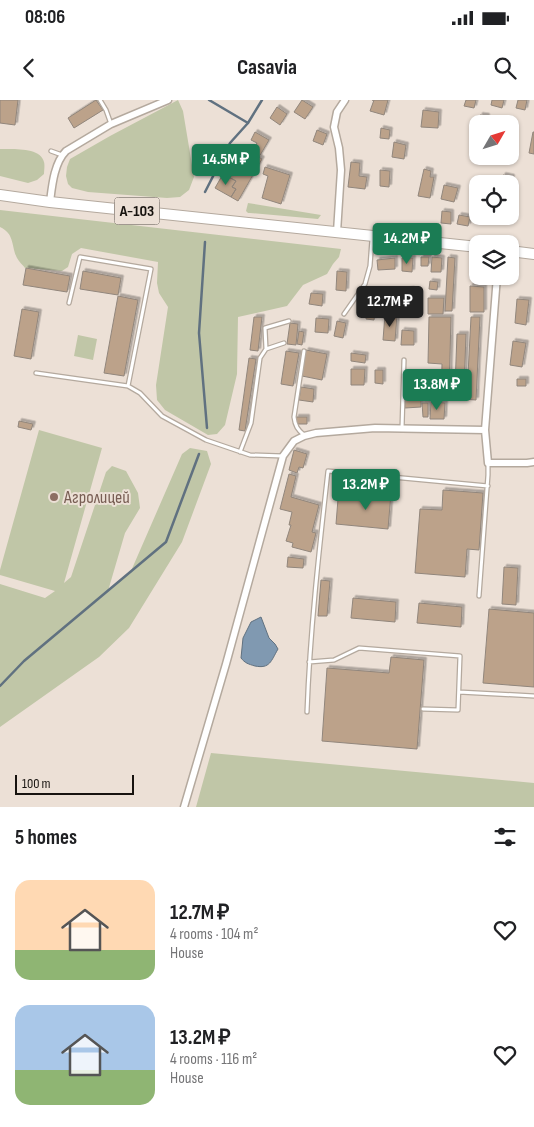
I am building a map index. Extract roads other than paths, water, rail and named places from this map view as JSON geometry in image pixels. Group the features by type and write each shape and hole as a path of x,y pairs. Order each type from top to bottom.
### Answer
{"main road":[{"name":"А-103","path":"0,195 50,202 469,246"},
{"path":"519,252 534,254"}],"street":[{"path":"50,202 58,164 62,155 111,124 168,100"},
{"path":"337,232 341,170 339,148 334,127 337,112 345,100"},
{"path":"496,285 485,430 488,463 534,462"},
{"path":"184,807 226,664 283,456 294,441 316,433 376,428 485,430"}],"lane":[{"path":"100,100 111,124"},
{"path":"50,151 62,155"},
{"path":"344,314 365,284 370,266 372,236"},
{"path":"69,303 80,257 151,269 128,386"},
{"path":"266,349 265,328 288,321"},
{"path":"240,452 251,423 260,358 266,349 284,342"},
{"path":"304,351 294,417 298,431 304,436"},
{"path":"402,428 404,360"},
{"path":"36,373 128,386 140,392 162,416 206,440 250,455 283,456"},
{"path":"479,596 488,486 488,463"},
{"path":"307,712 309,662 328,471 488,486"},
{"path":"309,662 334,660 359,648 460,656 458,710 424,709"},
{"path":"459,692 534,696"}],"water":[{"path":"261,617 269,638 278,649 270,663 260,667 249,664 241,658 243,638 251,622"}],"waterway":[{"path":"209,100 248,123"},
{"path":"205,192 230,143 248,123 262,100"},
{"path":"205,242 199,333 207,428"},
{"path":"0,686 24,661 166,542 199,454"}],"place":[{"name":"Агролицей","path":"54,497"}]}
